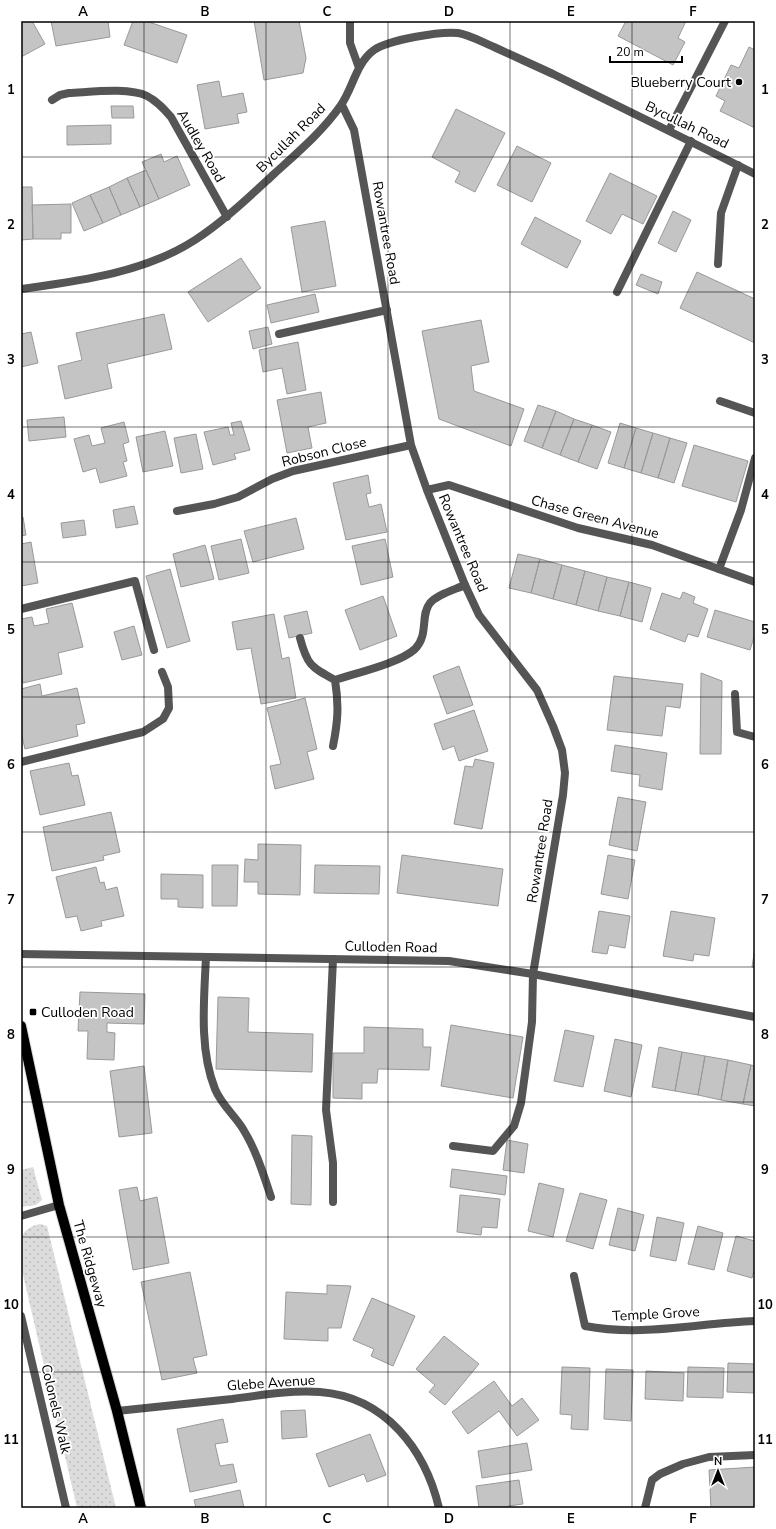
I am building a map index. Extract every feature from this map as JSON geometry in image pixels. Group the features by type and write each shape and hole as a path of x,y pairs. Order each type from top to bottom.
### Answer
{"main road":[{"name":"The Ridgeway","path":"21,1026 59,1205 118,1411 141,1508"}],"street":[{"path":"350,21 350,43 359,68"},
{"path":"669,130 725,21"},
{"name":"Bycullah Road","path":"21,289 79,281 116,272 156,259 194,241 227,217 314,136 342,105 365,58 386,44 427,35 459,33 522,60 669,130 755,174"},
{"name":"Audley Road","path":"52,100 60,95 69,93 132,92 147,96 171,117 227,217"},
{"name":"Rowantree Road","path":"342,105 354,130 411,445 427,490 465,585 479,615 537,690 554,726 562,750 565,773 563,795 533,974 532,1022 521,1103 514,1126 493,1151 452,1146"},
{"path":"617,292 691,141"},
{"path":"718,264 721,213 738,165"},
{"path":"279,334 387,310"},
{"path":"720,401 755,413"},
{"name":"Robson Close","path":"176,511 214,504 238,497 272,479 293,471 411,445"},
{"path":"718,569 741,510 755,458"},
{"name":"Chase Green Avenue","path":"427,490 449,485 536,516 578,528 652,545 755,582"},
{"path":"21,609 135,581 154,650"},
{"path":"300,638 304,655 310,666 335,680 405,657 416,648 423,638 426,610 429,604 436,598 465,585"},
{"path":"21,762 143,732 163,719 169,708 168,687 162,672"},
{"path":"333,746 338,720 339,702 335,680"},
{"path":"735,694 737,732 755,737"},
{"name":"Culloden Road","path":"21,954 448,961 533,974 755,1017"},
{"path":"206,957 204,992 206,1061 215,1091 243,1129 261,1163 270,1197"},
{"path":"333,959 326,1110 333,1163 333,1202"},
{"path":"21,1216 59,1205"},
{"name":"Temple Grove","path":"574,1276 585,1326 602,1329 641,1330 755,1321"},
{"name":"Colonels Walk","path":"21,1316 66,1508"},
{"name":"Glebe Avenue","path":"118,1411 290,1392 321,1392 345,1397 372,1408 394,1425 412,1444 427,1469 439,1508"},
{"path":"645,1508 652,1480 660,1474 683,1464 709,1457 755,1455"}],"shaded area":[{"path":"33,1167 42,1200 36,1205 21,1207 21,1170"},
{"path":"40,1224 47,1226 116,1508 77,1508 21,1266 21,1245 23,1234 32,1226"}],"building":[{"path":"21,21 32,21 45,44 21,57"},
{"path":"51,21 108,21 110,37 56,46"},
{"path":"133,21 146,21 187,35 177,63 124,45"},
{"path":"254,21 299,21 306,58 303,73 264,80"},
{"path":"626,21 686,21 678,38 685,42 673,65 618,36"},
{"name":"Blueberry Court","path":"749,47 755,50 755,128 720,111 725,101 716,96 731,65 739,68"},
{"path":"219,81 222,97 243,93 247,112 237,114 239,123 205,129 197,85"},
{"path":"111,106 133,106 134,118 112,118"},
{"path":"456,109 505,133 475,192 455,182 460,172 432,157"},
{"path":"111,125 111,144 67,145 67,126"},
{"path":"517,146 551,163 532,202 497,185"},
{"path":"161,154 164,162 177,156 190,185 159,199 142,162"},
{"path":"146,170 159,199 140,207 127,178"},
{"path":"610,173 657,196 643,224 622,214 611,234 586,221"},
{"path":"127,178 140,207 121,215 109,187"},
{"path":"21,187 32,187 33,239 21,240"},
{"path":"109,187 121,215 103,223 90,195"},
{"path":"90,195 103,223 84,231 72,203"},
{"path":"71,204 71,233 61,233 61,239 33,239 32,205"},
{"path":"673,211 691,220 676,252 658,243"},
{"path":"535,217 581,241 567,268 521,244"},
{"path":"325,221 336,286 302,292 291,227"},
{"path":"241,258 261,288 208,322 188,292"},
{"path":"697,272 755,299 755,343 680,308"},
{"path":"641,274 662,282 658,294 636,285"},
{"path":"315,294 319,312 271,323 267,305"},
{"path":"164,314 172,349 107,364 112,388 65,399 58,366 82,360 76,333"},
{"path":"481,320 489,362 471,366 474,391 524,409 511,446 439,419 422,331"},
{"path":"268,327 272,344 253,349 249,331"},
{"path":"31,332 38,363 21,367 21,334"},
{"path":"298,342 306,390 287,394 282,368 263,372 259,350"},
{"path":"321,392 326,423 308,427 312,448 287,453 277,400"},
{"path":"538,405 556,411 542,448 524,441"},
{"path":"556,411 574,419 560,455 542,448"},
{"path":"64,417 66,437 29,441 27,420"},
{"path":"574,419 592,425 578,462 560,455"},
{"path":"241,421 250,450 234,454 236,459 213,465 204,432 228,427 230,435 234,435 231,423"},
{"path":"124,422 129,442 123,444 127,461 123,462 127,476 100,483 96,468 83,472 74,439 89,435 92,446 105,443 101,428"},
{"path":"620,423 636,428 624,468 608,463"},
{"path":"592,425 611,432 597,469 578,462"},
{"path":"636,428 653,433 641,473 624,468"},
{"path":"165,431 173,466 143,472 136,437"},
{"path":"653,433 670,438 658,478 641,473"},
{"path":"196,434 203,469 181,473 174,438"},
{"path":"670,438 687,443 674,483 658,478"},
{"path":"694,445 748,461 736,502 682,486"},
{"path":"368,475 371,493 366,494 369,507 381,504 387,532 346,540 333,483"},
{"path":"134,506 138,524 116,528 113,510"},
{"path":"21,517 23,517 26,535 21,536"},
{"path":"296,518 304,549 253,562 244,531"},
{"path":"84,520 86,535 63,538 61,523"},
{"path":"241,539 249,573 219,580 211,546"},
{"path":"385,539 393,577 361,585 352,546"},
{"path":"31,542 38,583 21,586 21,544"},
{"path":"205,545 214,579 181,587 173,554"},
{"path":"518,554 540,559 531,593 509,588"},
{"path":"540,559 562,565 553,599 531,593"},
{"path":"562,565 585,571 576,605 553,599"},
{"path":"170,569 190,641 167,648 146,576"},
{"path":"585,571 607,577 598,611 576,605"},
{"path":"607,577 629,582 620,616 598,611"},
{"path":"629,582 651,588 642,622 620,616"},
{"path":"683,592 695,597 693,603 708,609 698,637 688,634 685,642 650,629 662,593 680,599"},
{"path":"383,596 397,636 360,650 345,610"},
{"path":"72,603 83,647 58,653 62,674 23,683 21,673 21,619 32,617 34,626 49,623 46,609"},
{"path":"715,610 755,622 755,634 750,650 707,637"},
{"path":"307,611 312,633 289,638 284,616"},
{"path":"274,614 282,659 289,657 296,698 261,704 251,648 237,650 232,622"},
{"path":"134,626 142,655 122,660 114,632"},
{"path":"459,666 473,705 447,714 433,676"},
{"path":"701,673 722,681 721,754 700,754"},
{"path":"614,676 683,684 680,708 666,706 662,736 607,730"},
{"path":"40,684 42,696 77,688 85,723 76,725 78,736 25,749 21,732 21,689"},
{"path":"305,698 317,749 307,752 314,779 275,789 270,766 281,764 267,708"},
{"path":"474,710 488,751 459,761 454,746 443,750 434,724"},
{"path":"615,745 667,753 662,790 639,786 640,775 611,771"},
{"path":"475,759 494,763 482,829 454,824 465,766 473,767"},
{"path":"69,763 72,776 78,775 85,805 40,815 30,771"},
{"path":"618,797 646,802 637,851 609,845"},
{"path":"111,812 120,852 103,856 104,860 52,871 43,827"},
{"path":"258,844 301,845 300,895 258,894 258,882 244,882 245,859 258,860"},
{"path":"402,855 503,869 498,906 397,893"},
{"path":"608,855 635,860 628,899 601,894"},
{"path":"212,865 238,865 237,906 212,906"},
{"path":"315,865 380,866 379,894 314,893"},
{"path":"96,867 100,883 104,882 106,890 117,887 124,916 101,921 102,926 81,931 77,916 66,918 56,877"},
{"path":"161,874 203,875 203,908 178,907 178,899 161,899"},
{"path":"599,911 630,916 625,948 609,945 607,954 592,952"},
{"path":"671,911 715,918 709,956 694,954 693,961 663,956"},
{"path":"755,948 755,967 752,967"},
{"path":"80,992 145,994 144,1024 107,1023 107,1032 115,1033 114,1060 87,1059 88,1031 78,1031"},
{"path":"218,997 249,998 248,1032 313,1034 312,1072 216,1069"},
{"path":"451,1025 523,1037 513,1098 441,1086"},
{"path":"364,1027 423,1029 423,1047 431,1047 429,1070 378,1069 377,1083 362,1083 362,1099 333,1098 333,1053 364,1053"},
{"path":"565,1030 594,1036 583,1087 554,1081"},
{"path":"615,1039 642,1045 631,1097 604,1091"},
{"path":"659,1047 682,1052 675,1091 652,1087"},
{"path":"682,1052 705,1056 698,1095 675,1091"},
{"path":"705,1056 728,1060 721,1100 698,1095"},
{"path":"728,1060 751,1065 743,1104 721,1100"},
{"path":"751,1065 755,1066 755,1106 743,1104"},
{"path":"144,1066 152,1133 119,1137 110,1071"},
{"path":"292,1135 312,1136 311,1205 291,1204"},
{"path":"507,1140 528,1144 524,1173 503,1170"},
{"path":"452,1169 507,1176 505,1195 450,1187"},
{"path":"539,1183 564,1189 553,1237 528,1231"},
{"path":"137,1187 140,1201 157,1197 169,1263 133,1270 119,1190"},
{"path":"580,1193 607,1200 593,1249 566,1241"},
{"path":"460,1195 500,1199 497,1228 482,1227 481,1235 457,1232"},
{"path":"618,1208 644,1215 635,1251 609,1245"},
{"path":"657,1217 684,1223 676,1261 650,1256"},
{"path":"698,1226 723,1233 714,1270 688,1264"},
{"path":"736,1236 755,1241 755,1268 752,1278 727,1271"},
{"path":"190,1272 207,1355 193,1358 197,1373 162,1380 141,1282"},
{"path":"327,1285 351,1286 341,1328 328,1328 328,1341 284,1339 286,1292 327,1294"},
{"path":"372,1298 415,1316 393,1366 371,1356 374,1349 353,1340"},
{"path":"444,1336 479,1364 445,1405 429,1392 435,1385 416,1369"},
{"path":"728,1363 755,1364 755,1393 727,1392"},
{"path":"562,1367 590,1368 588,1430 571,1429 572,1415 560,1414"},
{"path":"688,1367 724,1368 723,1398 687,1397"},
{"path":"606,1369 633,1370 631,1421 604,1419"},
{"path":"646,1371 684,1373 683,1401 645,1399"},
{"path":"494,1381 512,1406 522,1398 539,1420 517,1436 499,1411 468,1434 452,1412"},
{"path":"305,1410 307,1437 282,1439 281,1411"},
{"path":"223,1419 228,1442 215,1444 220,1466 233,1464 237,1482 190,1492 177,1429"},
{"path":"370,1434 386,1475 367,1482 364,1474 329,1487 316,1454"},
{"path":"527,1443 532,1470 482,1478 478,1451"},
{"path":"755,1467 755,1508 711,1508 709,1470"},
{"path":"519,1480 523,1504 508,1506 509,1508 479,1508 476,1486"},
{"path":"240,1490 244,1508 196,1508 194,1500"}],"place":[{"name":"Blueberry Court","path":"739,82"},
{"name":"Culloden Road","path":"33,1012"}]}
